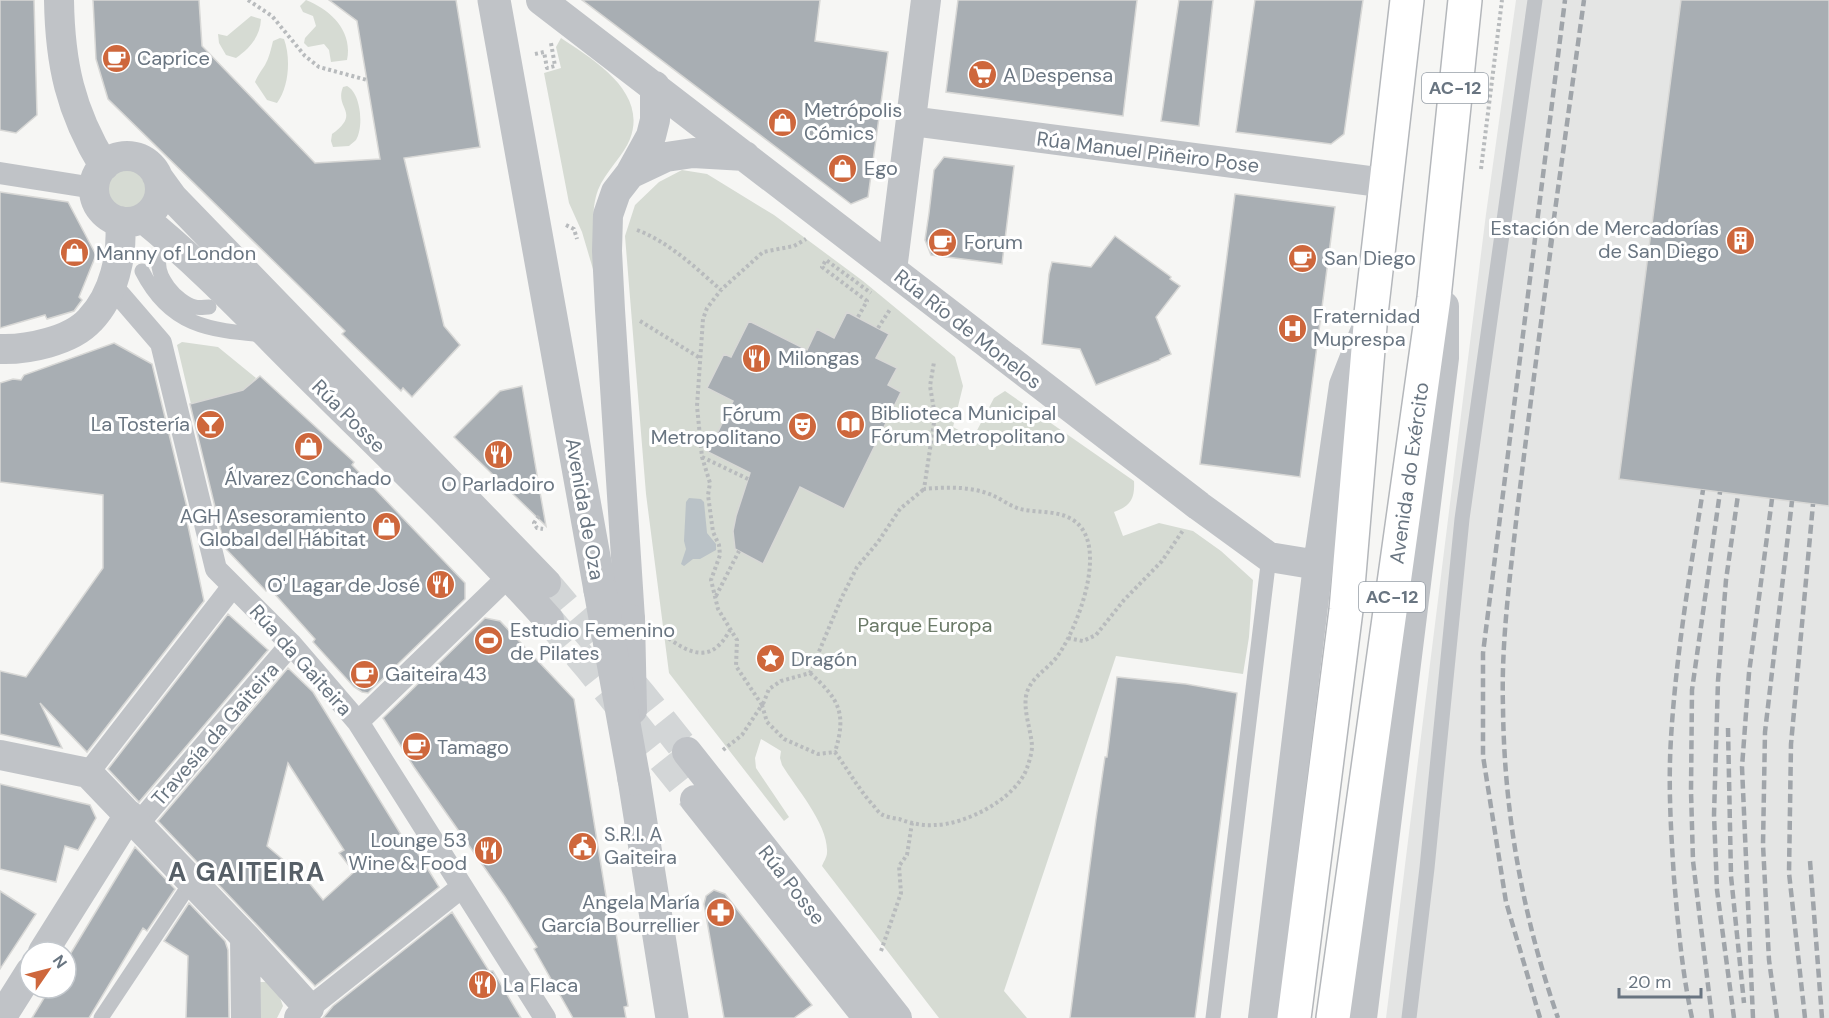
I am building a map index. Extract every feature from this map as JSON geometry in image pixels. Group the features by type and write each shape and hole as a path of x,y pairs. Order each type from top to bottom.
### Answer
{"main road":[{"name":"AC-12","path":"1294,1018 1346,610 1371,314 1407,0"},
{"name":"Avenida do Exército","path":"1333,1018 1434,298 1465,0"}],"street":[{"path":"58,0 63,60 70,97 85,133 99,177 98,205 111,218 131,220"},
{"name":"Rúa Río de Monelos","path":"541,0 656,86 1166,482 1269,557 1318,565"},
{"path":"892,270 926,0"},
{"name":"Avenida de Oza","path":"494,2 634,779 672,1018"},
{"path":"634,779 630,619 607,252 608,215 616,192 630,174 651,136 655,120 656,86"},
{"name":"Rúa Manuel Piñeiro Pose","path":"911,121 1386,183"},
{"path":"630,174 666,157 693,153 745,156"},
{"path":"0,173 99,177 120,157 138,158 153,168 157,176 159,195 156,204 131,220 122,242 111,285 98,310 79,329 47,343 15,349 0,349"},
{"name":"Rúa Posse","path":"157,176 172,198 546,583"},
{"name":"Avenida do Exército","path":"1362,1018 1444,358 1446,176"},
{"name":"Rúa Posse","path":"131,220 173,242 509,576 549,620"},
{"name":"Rúa da Gaiteira","path":"111,285 160,343 216,569 291,644 358,722 545,1018"},
{"path":"1263,1018 1318,565 1344,385 1371,314"},
{"path":"358,722 509,576"},
{"path":"88,773 233,586"},
{"name":"Travesía da Gaiteira","path":"51,940 133,820 291,644"},
{"name":"Rúa Posse","path":"687,752 897,1018"},
{"path":"0,755 88,773 245,937 304,1013 462,887"},
{"name":"Rúa Posse","path":"695,800 868,1018"},
{"path":"245,937 246,1018"},
{"path":"1,1018 18,991"}],"lane":[{"path":"1408,1018 1427,868 1462,519 1535,0"},
{"path":"209,307 194,307 172,292 159,271 160,255 173,242 191,241 210,245 232,259"},
{"path":"142,271 151,289 182,318 200,326 218,330 268,335"},
{"path":"1213,1018 1269,557"},
{"path":"101,1018 192,881"}],"path":[{"path":"248,0 272,16 293,43 319,67 367,80"},
{"path":"535,54 544,52 547,68 555,66 550,40"},
{"path":"631,228 649,234 674,250 721,290"},
{"path":"810,236 794,246 763,252 721,290 707,308 704,318 697,406 702,457 710,483 708,495 713,532 719,545 720,555 711,580 718,609 737,640 736,666 762,705 767,722 784,739 818,754 835,752"},
{"path":"858,318 867,301 822,267 826,260 872,294"},
{"path":"882,301 891,308"},
{"path":"878,328 896,301"},
{"path":"632,316 700,358"},
{"path":"924,489 935,416 930,386 934,362"},
{"path":"702,457 748,479"},
{"path":"951,487 979,491 1020,508 1066,516 1076,521 1083,529 1089,542 1090,554 1084,593 1068,638 1058,657 1034,678 1026,693 1027,720 1032,748 1026,771 1010,792 986,810 957,822 935,825 912,823 881,814 856,786 835,752 842,727 840,709 829,691 810,673 857,567 900,510 924,489 951,487"},
{"path":"539,516 534,523 537,528 543,529"},
{"path":"1068,638 1083,641 1096,635 1124,600 1162,561 1188,523"},
{"path":"715,598 739,552"},
{"path":"664,635 679,646 695,653 717,647 730,630"},
{"path":"723,750 742,735 762,705 769,689 781,681 810,673"},
{"path":"881,952 901,893 899,866 907,855 912,823"}],"shaded area":[{"path":"1516,0 1829,0 1829,1018 1386,1018 1486,214"},
{"path":"689,498 701,499 704,502 707,533 716,544 716,550 700,559 693,559 684,566 681,564 686,549 684,541 686,502"}],"green space":[{"path":"306,0 324,10 338,23 347,40 347,60 331,62 329,50 324,44 308,47 304,43 305,38 316,26 313,16 303,12 300,6"},
{"path":"251,16 261,19 259,31 253,42 236,58 226,55 219,43 218,34 227,36"},
{"path":"561,38 588,56 615,79 625,92 634,122 630,139 601,183 595,201 594,237 598,286 582,232 569,203 544,73 561,68 556,47"},
{"path":"284,39 288,55 288,72 284,89 277,103 267,100 255,82 270,53 273,41"},
{"path":"347,86 352,90 358,103 360,127 356,140 349,146 333,147 332,134 341,127 345,120 341,94 343,87"},
{"path":"128,168 143,174 149,189 143,204 128,210 113,204 107,189 113,174"},
{"name":"Parque Europa","path":"682,170 707,174 774,215 863,281 955,357 963,386 953,427 973,438 994,398 1005,391 1134,481 1131,501 1114,512 1123,536 1159,523 1193,531 1221,551 1253,580 1249,637 1243,674 1116,656 1004,991 1027,1018 939,1018 822,866 827,853 823,831 782,765 781,751 761,739 755,758 756,768 789,817 784,821 669,673 646,494 625,236 635,205 659,182"},
{"path":"182,342 218,347 256,378 229,406 191,404 177,345"},
{"path":"260,982 267,982 278,992 283,1006 277,1018 256,1018"}],"building":[{"path":"0,0 34,0 37,115 16,133 0,130"},
{"path":"93,0 199,0 202,46 315,163 380,159 357,21 329,0 456,0 480,147 404,158 444,326 460,345 412,397 403,388 401,391 342,334 345,331 108,99 96,59"},
{"path":"582,0 820,0 815,41 888,52 868,197 851,204"},
{"path":"958,0 1137,0 1123,116 946,92"},
{"path":"1179,0 1213,0 1199,126 1161,121"},
{"path":"1255,0 1363,0 1344,134 1331,144 1236,132"},
{"name":"Estación de Mercadorías de San Diego","path":"1681,0 1829,0 1829,506 1619,479"},
{"path":"944,157 1014,166 1002,264 931,255 925,240 934,170"},
{"path":"0,192 68,202 96,255 79,297 82,300 74,311 47,319 45,315 0,328"},
{"path":"1235,194 1335,207 1300,477 1200,464"},
{"path":"1115,236 1180,286 1156,317 1171,354 1096,385 1080,349 1042,344 1049,274 1052,262 1091,267"},
{"name":"Fórum Metropolitano","path":"847,312 889,334 876,358 897,368 888,385 901,392 844,509 800,487 763,564 735,549 733,531 750,473 708,452 733,401 707,388 724,354 731,357 749,321 807,350 817,329 834,338"},
{"path":"114,343 152,364 188,512 184,507 204,601 87,752 40,703 62,748 0,734 0,671 26,677 103,568 103,495 0,482 0,383 13,379 21,380 24,375"},
{"path":"260,376 354,462 352,465 465,583 465,599 368,693 354,687 313,642 315,639 272,591 269,588 266,591 225,548 190,404 243,390"},
{"path":"522,386 546,526 454,437 500,391"},
{"path":"228,614 268,650 139,802 108,769"},
{"path":"485,618 500,621 574,699 612,933 616,933 628,1006 624,1007 626,1018 573,1018 534,949 537,947 383,718"},
{"path":"288,668 313,692 408,846 412,844 439,887 315,986 158,821","holes":["288,763 344,850 339,853 354,872 323,900 306,879 267,846"]},
{"path":"1117,677 1186,684 1237,693 1195,1018 1070,1018"},
{"path":"0,784 90,805 96,818 78,850 65,846 56,882 0,869"},
{"path":"135,847 175,889 147,931 143,928 89,1018 32,1018 43,1000 78,1000 78,941"},
{"path":"714,890 725,894 812,1005 794,1018 724,1018 704,904 706,896"},
{"path":"0,891 36,914 0,969"},
{"path":"189,903 225,941 228,950 229,1018 186,1018 188,956 164,941"},
{"path":"452,912 489,971 493,971 521,1018 323,1018 333,1006"}],"tunnel":[{"path":"546,583 687,752"},
{"path":"549,620 695,800"}],"railway":[{"path":"1540,1018 1506,902 1483,756 1483,653 1565,0"},
{"path":"1550,247 1584,0"},
{"path":"1552,239 1512,561 1503,683 1507,786 1518,865 1525,904 1558,1018"},
{"path":"1692,1018 1683,966 1674,878 1670,756 1680,645 1703,490"},
{"path":"1712,1018 1693,861 1692,690 1720,492"},
{"path":"1734,1018 1717,890 1714,815 1718,681 1726,580 1738,495"},
{"path":"1753,1018 1742,767 1749,673 1772,499"},
{"path":"1777,1018 1769,960 1763,845 1765,732 1792,501"},
{"path":"1805,1018 1789,873 1791,744 1813,504"},
{"path":"1728,728 1731,876 1744,1003"},
{"path":"1810,861 1822,1018"}],"place":[{"name":"Caprice","path":"116,58"},
{"name":"A Despensa","path":"982,75"},
{"name":"Metrópolis Cómics","path":"783,122"},
{"name":"Ego","path":"843,168"},
{"name":"Estación de Mercadorías de San Diego","path":"1740,240"},
{"name":"Forum","path":"943,242"},
{"name":"Manny of London","path":"75,253"},
{"name":"San Diego","path":"1303,258"},
{"name":"Fraternidad Muprespa","path":"1292,328"},
{"name":"Milongas","path":"757,358"},
{"name":"La Tostería","path":"211,424"},
{"name":"Biblioteca Municipal Fórum Metropolitano","path":"850,425"},
{"name":"Fórum Metropolitano","path":"802,426"},
{"name":"Álvarez Conchado","path":"308,447"},
{"name":"O Parladoiro","path":"498,454"},
{"name":"AGH Asesoramiento Global del Hábitat","path":"387,527"},
{"name":"O' Lagar de José","path":"441,585"},
{"name":"Estudio Femenino de Pilates","path":"489,641"},
{"name":"Dragón","path":"770,659"},
{"name":"Gaiteira 43","path":"364,674"},
{"name":"Tamago","path":"416,747"},
{"name":"S.R.I. A Gaiteira","path":"583,846"},
{"name":"Lounge 53 Wine & Food","path":"488,851"},
{"name":"Angela María García Bourrellier","path":"721,913"},
{"name":"La Flaca","path":"482,985"}],"district":[{"name":"A GAITEIRA","path":"247,872"}]}
